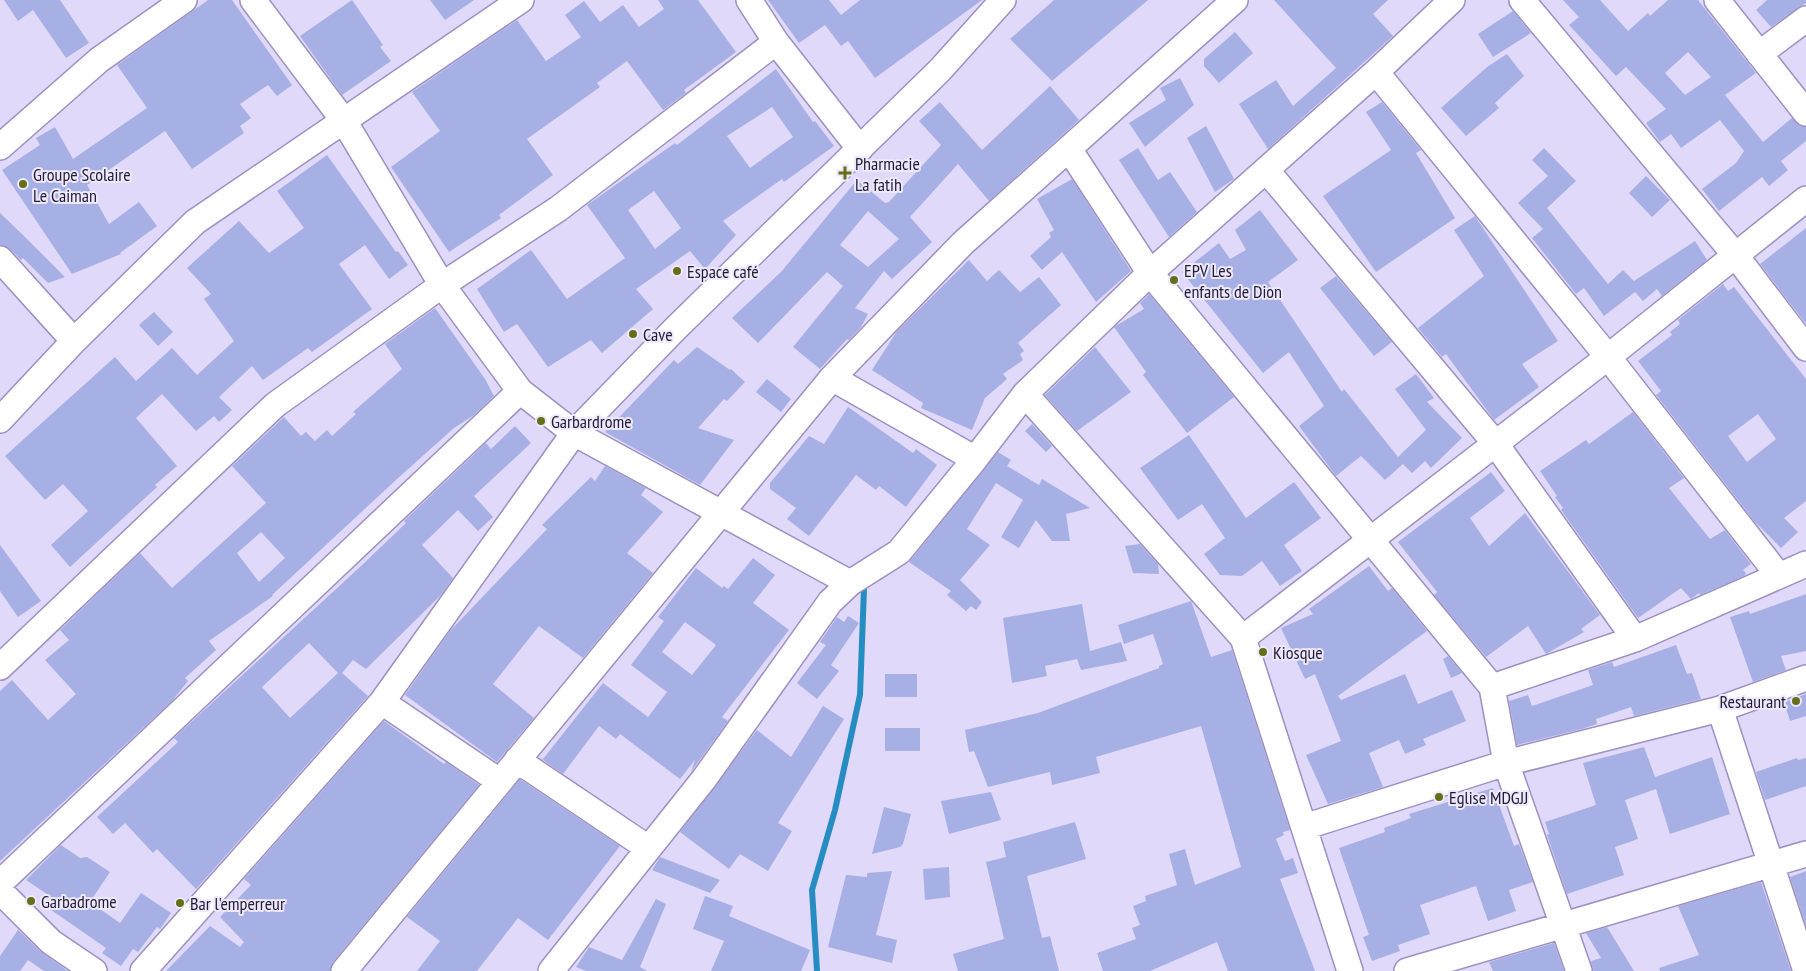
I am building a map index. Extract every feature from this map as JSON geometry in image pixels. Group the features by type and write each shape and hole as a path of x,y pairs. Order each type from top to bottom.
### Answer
{"street":[{"path":"0,147 99,60 184,0"},
{"path":"253,0 344,120 442,285 520,391 574,433 718,513 850,583"},
{"path":"0,420 74,341 195,222 521,0"},
{"path":"749,0 776,42 860,149"},
{"path":"143,971 382,702 574,433 675,329 940,70 1002,0"},
{"path":"551,971 704,778 830,602 850,583 899,552 1025,394 1150,273 1267,171 1452,0"},
{"path":"1522,0 1736,256 1806,348"},
{"path":"1717,0 1806,113"},
{"path":"344,971 718,513 832,378 963,243 1232,1"},
{"path":"1759,54 1806,19"},
{"path":"0,667 275,405 442,285 558,209 776,42"},
{"path":"1376,72 1608,357 1779,576"},
{"path":"1068,149 1150,273 1492,687 1506,764 1565,926 1579,971"},
{"path":"1267,171 1495,442 1635,639"},
{"path":"1243,638 1495,442 1608,357 1806,199"},
{"path":"0,259 74,341"},
{"path":"832,378 975,459"},
{"path":"0,883 520,391"},
{"path":"1025,394 1243,638 1350,971"},
{"path":"1492,687 1635,639 1806,564"},
{"path":"1304,826 1506,764 1720,709 1806,678"},
{"path":"382,702 499,781"},
{"path":"1720,709 1806,971"},
{"path":"517,760 648,848"},
{"path":"1407,971 1771,866 1806,854"},
{"path":"0,891 52,942 94,971"}],"building":[{"path":"4,0 60,0 89,43 66,58 33,10 18,21"},
{"path":"208,0 232,0 292,85 277,96 268,85 240,104 251,118 240,126 244,133 192,169 165,131 87,185 109,224 139,202 157,226 121,254 72,274 2,170 40,145 36,138 55,127 73,159 147,108 117,65"},
{"path":"352,0 383,45 380,47 391,61 342,95 300,36"},
{"path":"430,0 474,0 445,20"},
{"path":"658,0 698,0 736,52 684,90 686,93 663,110 627,61 597,83 600,87 527,139 553,175 499,215 501,218 449,252 391,167 440,131 412,92 517,20 546,61 581,37 565,15 584,1 600,22 623,5 639,27 664,9"},
{"path":"768,0 829,0 841,15 860,0 982,0 875,78 848,41 841,46 825,25 799,43"},
{"path":"1054,0 1148,0 1052,81 1010,39"},
{"path":"1274,0 1388,0 1373,14 1393,36 1268,149 1239,104 1276,80 1293,106 1336,68"},
{"path":"1563,0 1600,0 1628,31 1648,13 1650,16 1668,0 1698,0 1756,73 1725,95 1763,142 1792,118 1800,126 1806,127 1806,141 1781,161 1788,170 1769,186 1762,177 1719,211 1702,189 1736,163 1744,151 1720,120 1681,148 1671,134 1660,142 1646,123 1666,109 1626,67 1616,76 1569,25 1579,17","holes":["1688,52 1711,77 1685,95 1665,73"]},
{"path":"1767,0 1806,0 1806,3 1771,27 1756,10"},
{"path":"1513,11 1531,33 1493,57 1478,34"},
{"path":"1235,32 1253,53 1219,83 1204,66 1204,59"},
{"path":"1507,54 1524,76 1495,103 1499,108 1466,136 1441,108 1487,67"},
{"path":"776,69 813,122 815,121 834,146 784,182 782,179 723,221 736,235 705,269 690,251 636,289 653,309 602,353 591,340 548,367 517,324 504,332 477,289 531,250 567,299 625,258 587,205 675,143 677,145","holes":["772,107 793,137 750,168 727,136","654,191 681,228 655,249 628,210"]},
{"path":"1180,78 1194,105 1145,147 1129,123 1166,100 1160,88"},
{"path":"1050,86 1079,120 989,201 958,164 910,217 932,242 892,279 884,271 855,308 868,314 861,327 849,340 847,339 820,369 793,347 843,286 827,272 758,343 732,318 781,272 857,180 885,203 889,202 941,145 919,121 940,102 982,150","holes":["868,211 899,239 868,267 840,245"]},
{"path":"1382,102 1421,150 1416,153 1455,218 1376,272 1323,196 1391,150 1366,112"},
{"path":"1206,126 1234,179 1215,192 1187,138"},
{"path":"1138,148 1158,180 1170,172 1197,212 1169,237 1119,160"},
{"path":"1544,148 1576,181 1547,208 1608,284 1623,270 1634,281 1695,241 1707,260 1662,296 1657,289 1643,301 1635,292 1604,316 1584,288 1576,294 1532,238 1543,229 1518,203 1548,176 1532,160"},
{"path":"327,155 396,252 398,251 408,265 389,279 365,245 339,264 372,309 312,352 308,348 263,380 252,366 219,397 232,410 219,422 214,416 196,431 162,394 136,418 177,466 155,485 157,487 70,567 51,545 88,511 63,484 45,500 5,456 115,357 136,381 172,348 197,375 234,341 204,299 211,294 187,268 239,221 269,253 304,228 277,191"},
{"path":"1646,176 1670,200 1652,217 1629,193"},
{"path":"1072,179 1131,271 1096,302 1062,252 1042,270 1030,256 1051,237 1049,233 1054,230 1037,199"},
{"path":"1260,210 1298,260 1268,282 1342,392 1344,389 1398,457 1426,430 1395,389 1416,374 1434,398 1427,402 1462,438 1431,468 1425,461 1412,473 1403,464 1385,480 1361,456 1336,476 1299,426 1324,406 1289,352 1263,373 1182,272 1219,243 1230,259 1246,250 1235,230"},
{"path":"0,213 65,277 48,283 23,258 21,260 10,249 0,245"},
{"path":"1475,216 1558,341 1522,364 1539,387 1494,420 1446,354 1442,357 1418,328 1484,276 1454,230"},
{"path":"1806,228 1806,324 1760,264"},
{"path":"969,260 987,281 999,270 1020,292 1039,277 1061,305 1018,343 1024,351 1020,354 1023,360 1003,374 1007,379 985,398 972,430 921,408 923,403 872,370 897,331"},
{"path":"1336,276 1392,342 1374,356 1320,288"},
{"path":"1723,284 1728,291 1734,287 1806,379 1806,501 1784,518 1798,532 1781,548 1755,522 1656,395 1661,391 1638,361 1672,335 1670,332 1680,324 1678,320","holes":["1758,414 1776,439 1747,462 1728,436"]},
{"path":"1149,294 1234,397 1187,433 1143,375 1146,372 1114,327 1144,309 1140,303"},
{"path":"435,308 485,379 494,396 474,415 454,428 397,479 273,596 209,641 216,650 185,678 188,681 172,701 0,861 0,691 12,680 48,720 76,694 45,660 69,640 60,630 140,553 172,588 266,503 232,466 284,417 301,436 306,432 315,441 327,430 332,436 356,414 353,412 402,369 385,344","holes":["261,532 285,558 259,582 237,553"]},
{"path":"154,312 173,332 158,346 139,325"},
{"path":"697,347 731,369 745,382 727,401 724,399 698,428 734,440 700,485 605,432 674,360 678,364"},
{"path":"1095,347 1131,392 1077,431 1045,395"},
{"path":"767,379 791,399 781,412 756,392"},
{"path":"848,407 913,453 916,449 937,465 906,507 879,486 876,490 856,475 809,536 787,519 796,508 770,489 770,483 809,436 824,444"},
{"path":"1633,412 1684,478 1669,488 1710,539 1725,530 1751,564 1743,570 1746,573 1744,576 1700,595 1699,593 1691,599 1681,588 1638,618 1561,510 1563,508 1555,497 1557,496 1540,471 1586,440 1589,444"},
{"path":"1032,424 1052,446 1046,452 1025,431"},
{"path":"515,426 531,443 474,496 493,517 478,531 458,510 422,545 453,578 441,595 366,669 353,660 342,673 368,696 196,889 157,849 153,853 125,823 113,834 97,817 178,742 174,738 361,566 406,523 404,521 486,443 491,449","holes":["309,643 338,673 290,718 262,687"]},
{"path":"1189,435 1246,518 1294,482 1321,518 1284,545 1302,571 1280,586 1262,561 1242,576 1220,575 1204,554 1225,538 1202,504 1178,520 1140,468"},
{"path":"998,452 1011,460 1007,466 1039,485 1042,479 1090,508 1066,514 1070,541 1052,541 1036,520 1019,548 1001,537 1023,500 996,483 967,529 990,545 960,580 982,602 976,610 971,606 966,611 947,595 951,591 909,562"},
{"path":"605,466 646,488 641,495 663,512 627,553 653,573 583,658 539,626 493,684 534,718 497,762 405,695 450,631 547,529 542,525 591,477 595,481"},
{"path":"1491,472 1505,491 1470,518 1489,546 1525,513 1600,615 1581,629 1584,632 1546,654 1528,626 1486,657 1434,595 1437,592 1398,542"},
{"path":"1140,544 1158,564 1159,574 1133,573 1125,546"},
{"path":"0,545 41,601 18,617 0,591"},
{"path":"753,558 775,575 753,603 789,630 722,717 728,721 691,772 695,760 680,779 620,734 616,739 599,726 563,774 539,757 543,759 603,683 648,717 667,692 631,665 664,621 658,617 696,568 722,588 724,586 728,589","holes":["685,622 716,645 692,675 662,652"]},
{"path":"1369,566 1388,591 1392,588 1427,631 1338,696 1341,700 1405,674 1418,704 1452,690 1466,721 1423,739 1426,745 1405,754 1399,740 1369,753 1383,787 1328,804 1306,755 1341,741 1315,674 1305,679 1281,628 1313,614 1309,609"},
{"path":"1806,594 1806,651 1781,656 1786,670 1753,682 1730,617 1749,611 1750,614"},
{"path":"1191,601 1211,657 1232,650 1290,830 1283,832 1284,835 1276,839 1285,861 1293,858 1298,873 1280,879 1315,971 1228,971 1217,942 1150,971 1103,971 1097,953 1136,939 1132,928 1140,925 1133,906 1146,901 1145,896 1177,885 1169,854 1185,849 1195,885 1241,867 1201,726 1096,757 1100,773 1052,785 1050,772 988,787 974,751 969,752 965,730 1038,713 1159,668 1163,664 1153,634 1124,644 1118,625"},
{"path":"1082,604 1090,651 1121,642 1127,661 1081,670 1077,659 1045,666 1047,676 1012,683 1003,618"},
{"path":"848,616 859,623 831,665 839,671 817,699 797,683 826,645 820,642 837,617 844,622"},
{"path":"1676,645 1687,674 1692,673 1701,699 1634,716 1631,707 1596,719 1597,724 1582,729 1517,745 1509,701 1528,695 1532,706 1593,685 1588,670 1612,662 1614,667"},
{"path":"1448,656 1462,673 1451,678 1443,659"},
{"path":"885,674 917,674 917,697 885,697"},
{"path":"1806,694 1806,716 1790,721 1784,702"},
{"path":"823,706 844,719 778,823 792,831 768,871 740,854 729,869 680,832 757,730 791,757"},
{"path":"384,721 444,764 446,762 479,785 333,962 330,971 166,971 210,926 240,947 244,942 220,917 251,885 244,879"},
{"path":"885,728 920,728 920,751 885,751"},
{"path":"1644,747 1655,777 1712,757 1730,814 1670,834 1656,789 1625,800 1638,839 1615,847 1624,875 1567,894 1547,835 1549,834 1545,822 1596,805 1583,763"},
{"path":"1797,758 1798,760 1806,758 1806,786 1765,800 1756,772"},
{"path":"520,779 620,846 548,940 518,918 477,971 417,971 440,941 407,917"},
{"path":"1493,788 1514,846 1519,844 1533,882 1509,890 1516,911 1488,921 1476,886 1420,905 1430,934 1398,945 1400,951 1372,961 1363,937 1369,935 1339,848 1385,832 1384,828 1411,818 1409,814"},
{"path":"991,792 1001,820 949,834 941,801"},
{"path":"884,807 911,814 903,844 900,847 872,854"},
{"path":"1075,822 1086,859 1027,876 1042,938 1050,936 1059,971 958,971 953,954 1004,939 986,862 1006,857 1003,842"},
{"path":"61,845 80,858 87,857 110,872 90,902 120,923 141,893 171,913 160,929 157,927 138,952 133,949 121,966 102,953 106,948 44,905 50,896 26,880"},
{"path":"660,857 720,880 710,893 652,870"},
{"path":"949,867 950,897 925,900 923,869"},
{"path":"892,871 876,935 897,940 892,963 828,947 846,875 867,877 867,873"},
{"path":"1806,871 1806,925 1790,877"},
{"path":"1761,882 1791,971 1660,971 1659,968 1699,955 1678,906"},
{"path":"705,896 733,906 729,916 810,950 801,971 711,971 724,941 693,929"},
{"path":"656,899 666,904 640,967 647,971 586,971 576,967 589,947 622,960"},
{"path":"1607,927 1634,971 1593,971 1591,961 1601,958 1586,933"},
{"path":"18,930 41,952 68,971 44,971 28,960 20,971 0,971 0,956"},
{"path":"1554,943 1564,971 1493,971 1489,962"}],"waterway":[{"path":"817,971 812,890 835,810 860,695 864,589"}],"place":[{"name":"Pharmacie La fatih","path":"845,173"},
{"name":"Groupe Scolaire Le Caiman","path":"23,184"},
{"name":"Espace café","path":"677,271"},
{"name":"EPV Les enfants de Dion","path":"1174,280"},
{"name":"Cave","path":"633,334"},
{"name":"Garbardrome","path":"541,421"},
{"name":"Kiosque","path":"1263,652"},
{"name":"Restaurant","path":"1796,701"},
{"name":"Eglise MDGJJ","path":"1439,797"},
{"name":"Garbadrome","path":"31,901"},
{"name":"Bar l'emperreur","path":"180,903"}]}
